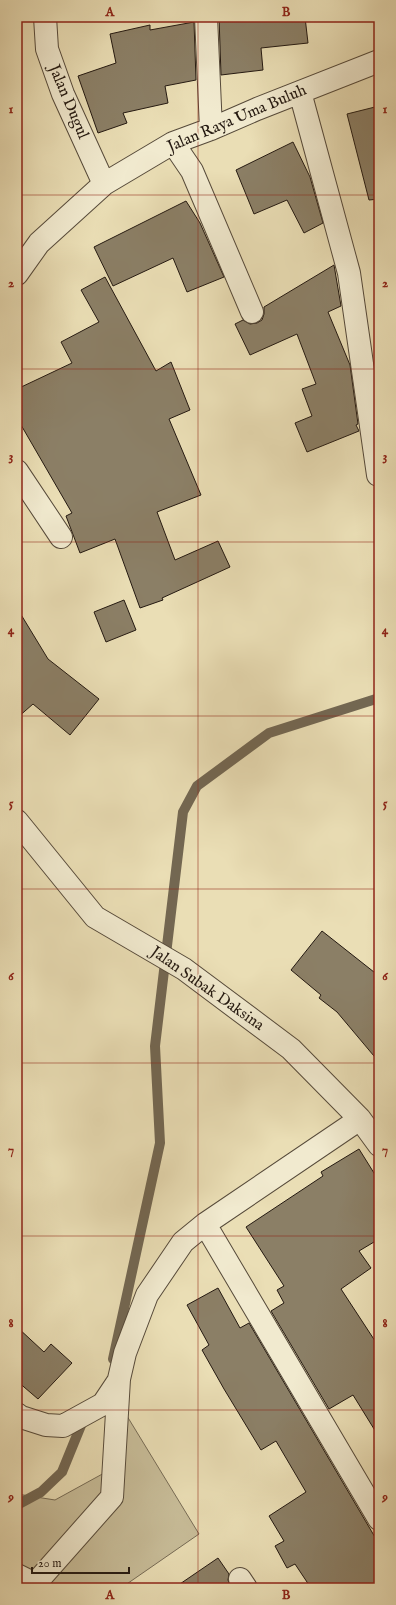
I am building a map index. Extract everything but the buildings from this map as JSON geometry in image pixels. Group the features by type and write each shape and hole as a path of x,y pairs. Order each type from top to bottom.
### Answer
{"street":[{"name":"Jalan Dugul","path":"45,17 47,49 63,94 104,184"},
{"path":"206,17 211,129"},
{"name":"Jalan Raya Uma Buluh","path":"17,274 39,243 104,184 173,143 379,61"},
{"path":"300,92 349,273 378,475"},
{"path":"173,143 192,171 252,312"},
{"path":"17,471 61,538"},
{"name":"Jalan Subak Daksina","path":"17,821 95,917 184,969 291,1049 360,1119 379,1145"},
{"path":"17,1575 35,1584 112,1497 119,1379 124,1353 147,1295 183,1242 205,1224 360,1119"},
{"path":"205,1224 379,1519"},
{"path":"17,1414 21,1417 46,1425 64,1426 102,1404 119,1379"}],"shaded area":[{"path":"127,1416 199,1534 121,1588 17,1588 17,1494 55,1500 106,1472"}],"waterway":[{"path":"113,1359 160,1143 155,1046 183,812 197,786 269,733 379,698"},
{"path":"17,1505 41,1492 62,1472 84,1418"}]}
